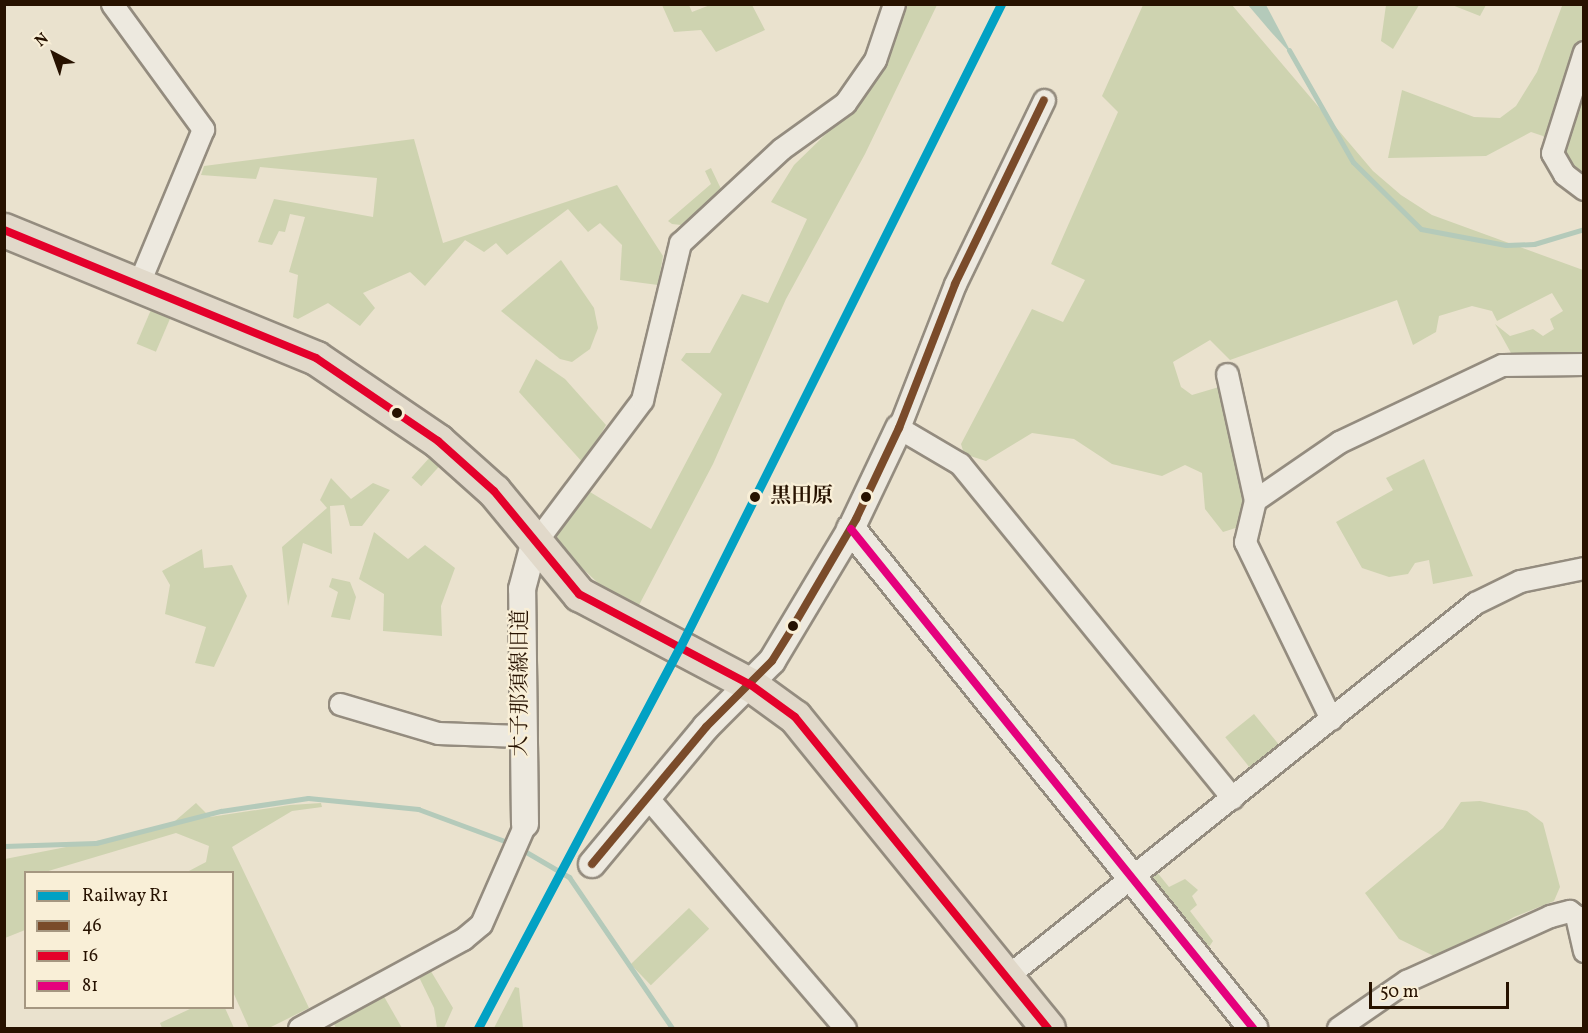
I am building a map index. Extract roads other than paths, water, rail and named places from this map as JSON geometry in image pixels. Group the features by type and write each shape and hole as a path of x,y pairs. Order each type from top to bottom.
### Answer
{"main road":[{"path":"4,230 139,283 316,358 369,390 481,478 534,544 597,607 751,685 811,734 1048,1029"},
{"path":"851,529 1253,1029"}],"street":[{"path":"112,4 203,129 139,283"},
{"path":"534,544 642,400 680,243 781,149 845,103 875,60 894,4"},
{"path":"1584,52 1552,153 1564,174 1584,189"},
{"path":"592,864 706,727 751,685 771,662 851,529 899,428 955,284 1044,100"},
{"path":"1255,500 1339,442 1502,364 1584,364"},
{"path":"1227,374 1255,500 1245,542 1331,719"},
{"path":"899,428 960,464 1232,798"},
{"name":"大子那須線旧道","path":"523,828 520,736 522,589 534,544"},
{"path":"1006,976 1496,591 1584,568"},
{"path":"340,704 438,733 520,736"},
{"path":"647,797 845,1029"},
{"path":"299,1029 463,939 481,924 523,828"},
{"path":"1338,1029 1406,981 1550,916 1569,911 1576,916 1584,951"}],"waterway":[{"path":"1289,50 1353,162 1421,229 1506,245 1534,244 1584,229"},
{"path":"4,846 96,843 221,811 308,798 418,809 510,843"},
{"path":"521,849 569,877 672,1028"}],"rail line":[{"name":"R1","path":"478,1028 679,649 1001,4"}],"place":[{"name":"黒田原","path":"755,497"}]}
